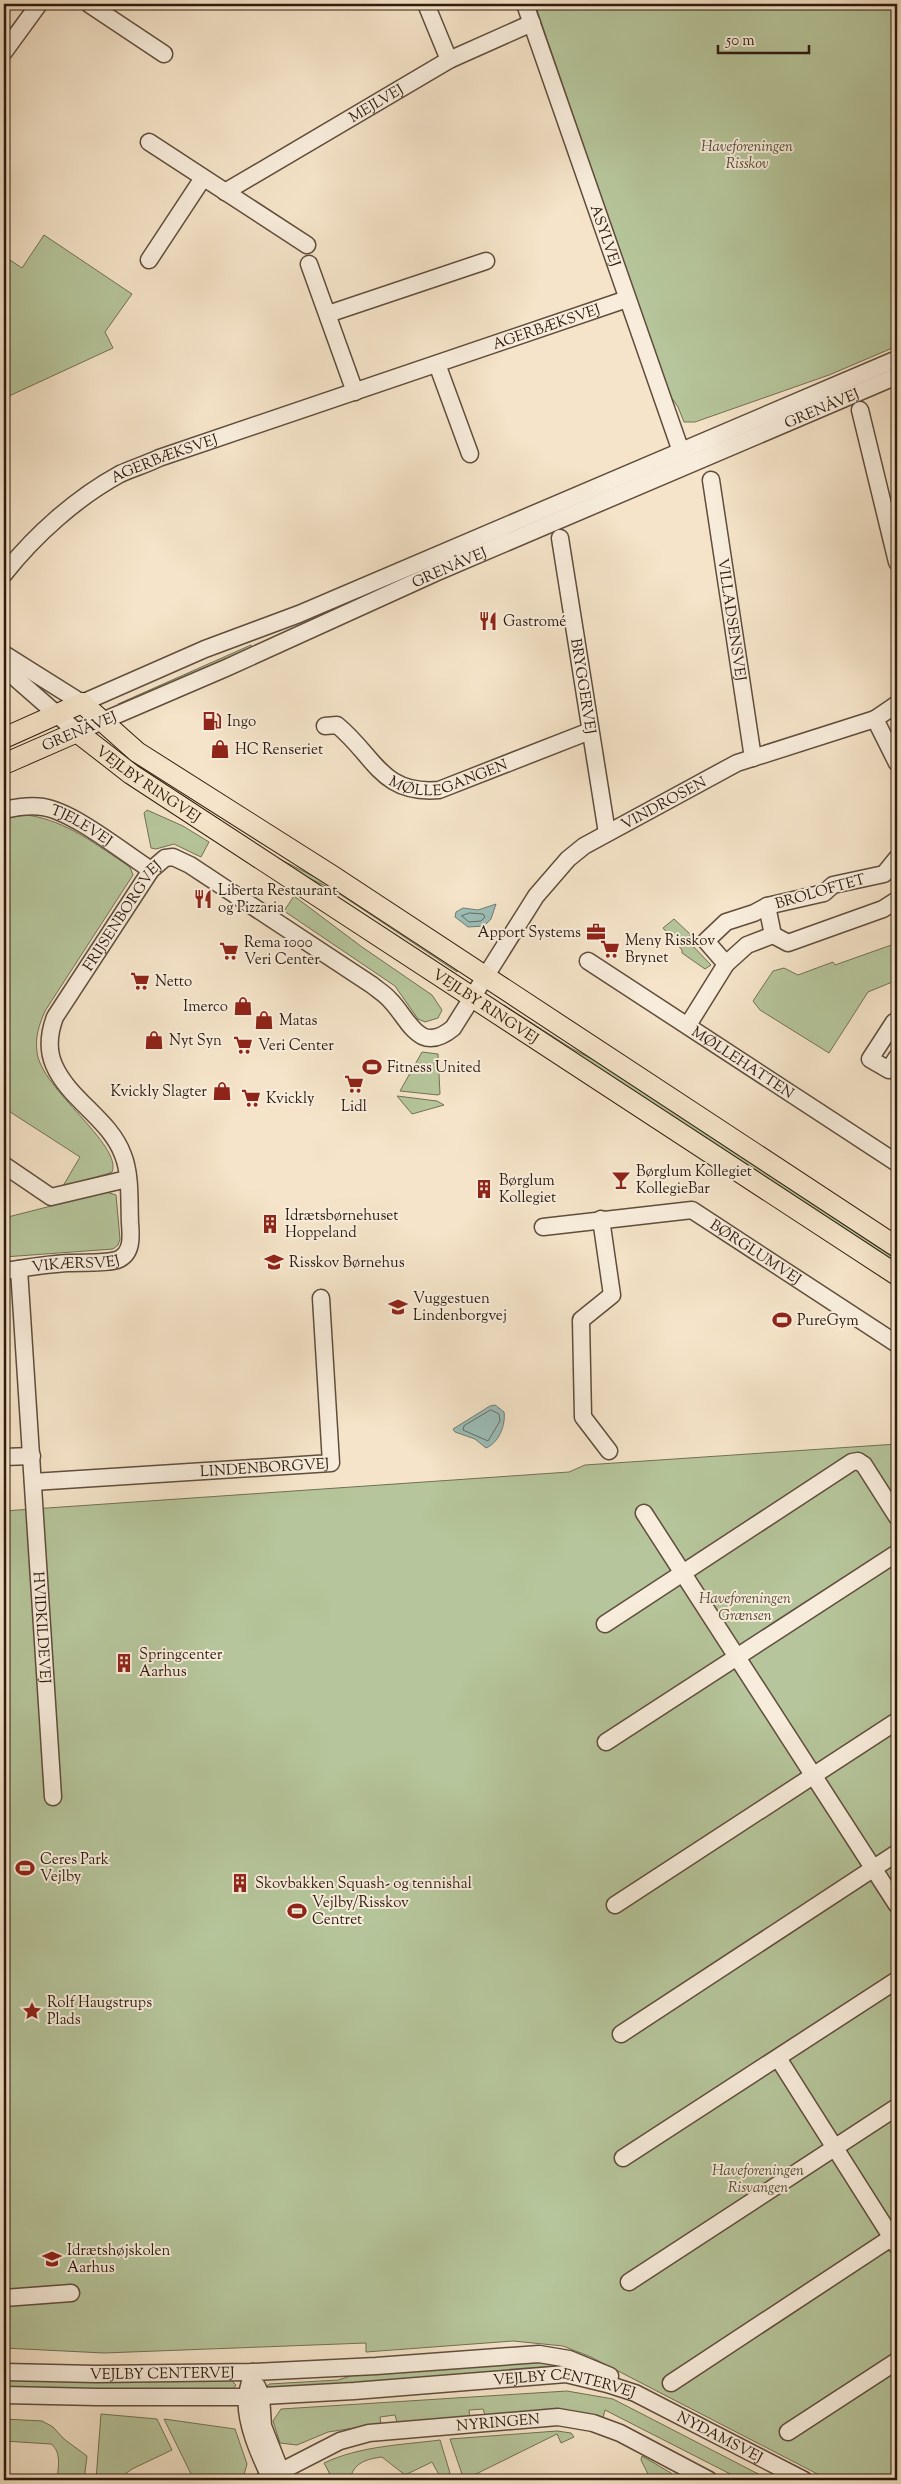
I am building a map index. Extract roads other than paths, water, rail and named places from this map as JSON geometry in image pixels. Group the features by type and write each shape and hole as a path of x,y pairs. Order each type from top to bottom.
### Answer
{"main road":[{"name":"GRENÅVEJ","path":"4,738 82,703"},
{"name":"VEJLBY RINGVEJ","path":"82,703 137,752 897,1247"},
{"name":"GRENÅVEJ","path":"4,764 77,732"},
{"name":"VEJLBY RINGVEJ","path":"77,732 131,774 897,1275"}],"street":[{"path":"4,52 39,4"},
{"path":"90,4 164,54"},
{"path":"426,4 449,60"},
{"name":"ASYLVEJ","path":"525,4 626,298 687,466"},
{"name":"MEJLVEJ","path":"225,192 449,60 532,23"},
{"path":"149,142 307,245"},
{"path":"149,260 203,178"},
{"path":"328,314 486,261"},
{"path":"309,264 355,392"},
{"name":"AGERBÆKSVEJ","path":"4,574 57,519 87,495 121,474 160,458 626,298"},
{"name":"GRENÅVEJ","path":"82,703 205,649 299,614 897,358"},
{"path":"438,364 470,454"},
{"name":"GRENÅVEJ","path":"77,732 226,668 426,577 897,376"},
{"path":"860,410 897,562"},
{"name":"VILLADSENSVEJ","path":"711,480 753,758"},
{"name":"BRYGGERVEJ","path":"560,538 607,833"},
{"path":"4,654 82,703"},
{"path":"4,668 77,732"},
{"name":"VINDROSEN","path":"486,978 536,896 552,876 584,846 737,763 875,719 897,704"},
{"path":"875,719 897,763"},
{"name":"MØLLEGANGEN","path":"325,726 337,725 386,776 402,787 423,791 439,790 590,731"},
{"name":"TJELEVEJ","path":"4,810 22,806 44,807 66,815 151,870"},
{"name":"FRIJSENBORGVEJ","path":"131,1234 124,1157 118,1143 60,1075 50,1053 49,1041 55,1017 151,870 165,858 179,859 372,985 390,1000 414,1032 422,1036 433,1038 445,1034 452,1028 486,978"},
{"name":"BROLOFTET","path":"726,964 706,941 726,922 766,906 824,893 834,885 884,874 897,858"},
{"path":"688,1025 726,964 747,945 773,935 788,943 883,909 897,900"},
{"name":"BROLOFTET","path":"766,906 773,935"},
{"name":"MØLLEHATTEN","path":"588,961 897,1162"},
{"path":"897,1021 894,1022 870,1059 889,1070 897,1057"},
{"path":"4,1166 51,1197 127,1179"},
{"name":"BØRGLUMVEJ","path":"543,1227 678,1210 696,1212 897,1344"},
{"path":"601,1219 612,1295 581,1320 583,1417 609,1451"},
{"name":"VIKÆRSVEJ","path":"12,1270 119,1259 130,1248 131,1234"},
{"name":"HVIDKILDEVEJ","path":"12,1270 32,1456 53,1797"},
{"name":"LINDENBORGVEJ","path":"33,1482 331,1464 321,1298"},
{"path":"4,1457 32,1456"},
{"path":"605,1624 852,1462 858,1461 864,1465 897,1517"},
{"path":"644,1513 897,1905"},
{"path":"606,1742 897,1553"},
{"path":"615,1905 897,1721"},
{"path":"621,2034 897,1853"},
{"path":"623,2158 897,1980"},
{"path":"671,2383 895,2240 834,2148 778,2058"},
{"path":"629,2282 897,2107"},
{"path":"4,2298 71,2293"},
{"name":"VEJLBY CENTERVEJ","path":"4,2372 96,2374 252,2372 376,2366 539,2354 569,2359 586,2365 612,2377 635,2393"},
{"path":"788,2432 897,2361"},
{"name":"NYRINGEN","path":"252,2372 256,2447 271,2476 340,2442 369,2433 558,2417 593,2423 620,2433 710,2480"},
{"name":"VEJLBY CENTERVEJ","path":"4,2395 97,2397 254,2396 566,2374 635,2393"},
{"name":"NYDAMSVEJ","path":"635,2393 804,2480"}],"water":[{"path":"496,904 491,919 484,926 468,927 455,917 456,912 463,908 478,910"},
{"path":"495,1405 504,1412 504,1422 501,1433 491,1446 486,1448 475,1439 455,1432 453,1429 490,1406"}],"place":[{"name":"Gastromé","path":"488,621"},
{"name":"Ingo","path":"212,721"},
{"name":"HC Renseriet","path":"220,749"},
{"name":"Liberta Restaurant og Pizzaria","path":"203,899"},
{"name":"Apport Systems","path":"596,932"},
{"name":"Meny Risskov Brynet","path":"610,949"},
{"name":"Rema 1000 Veri Center","path":"229,951"},
{"name":"Netto","path":"140,981"},
{"name":"Imerco","path":"243,1006"},
{"name":"Matas","path":"264,1020"},
{"name":"Nyt Syn","path":"154,1040"},
{"name":"Veri Center","path":"243,1045"},
{"name":"Fitness United","path":"372,1067"},
{"name":"Lidl","path":"354,1084"},
{"name":"Kvickly Slagter","path":"222,1091"},
{"name":"Kvickly","path":"251,1098"},
{"name":"Børglum Kollegiet KollegieBar","path":"621,1180"},
{"name":"Børglum Kollegiet","path":"484,1189"},
{"name":"Idrætsbørnehuset Hoppeland","path":"270,1224"},
{"name":"Risskov Børnehus","path":"274,1262"},
{"name":"Vuggestuen Lindenborgvej","path":"398,1307"},
{"name":"PureGym","path":"782,1320"},
{"name":"Springcenter Aarhus","path":"124,1663"},
{"name":"Ceres Park Vejlby","path":"25,1868"},
{"name":"Skovbakken Squash- og tennishal","path":"240,1883"},
{"name":"Vejlby/Risskov Centret","path":"297,1911"},
{"name":"Rolf Haugstrups Plads","path":"32,2011"},
{"name":"Idrætshøjskolen Aarhus","path":"52,2259"}],"park label":[{"name":"Haveforeningen Risskov","path":"747,154"},
{"name":"Haveforeningen Grænsen","path":"745,1606"},
{"name":"Haveforeningen Risvangen","path":"758,2178"}]}
